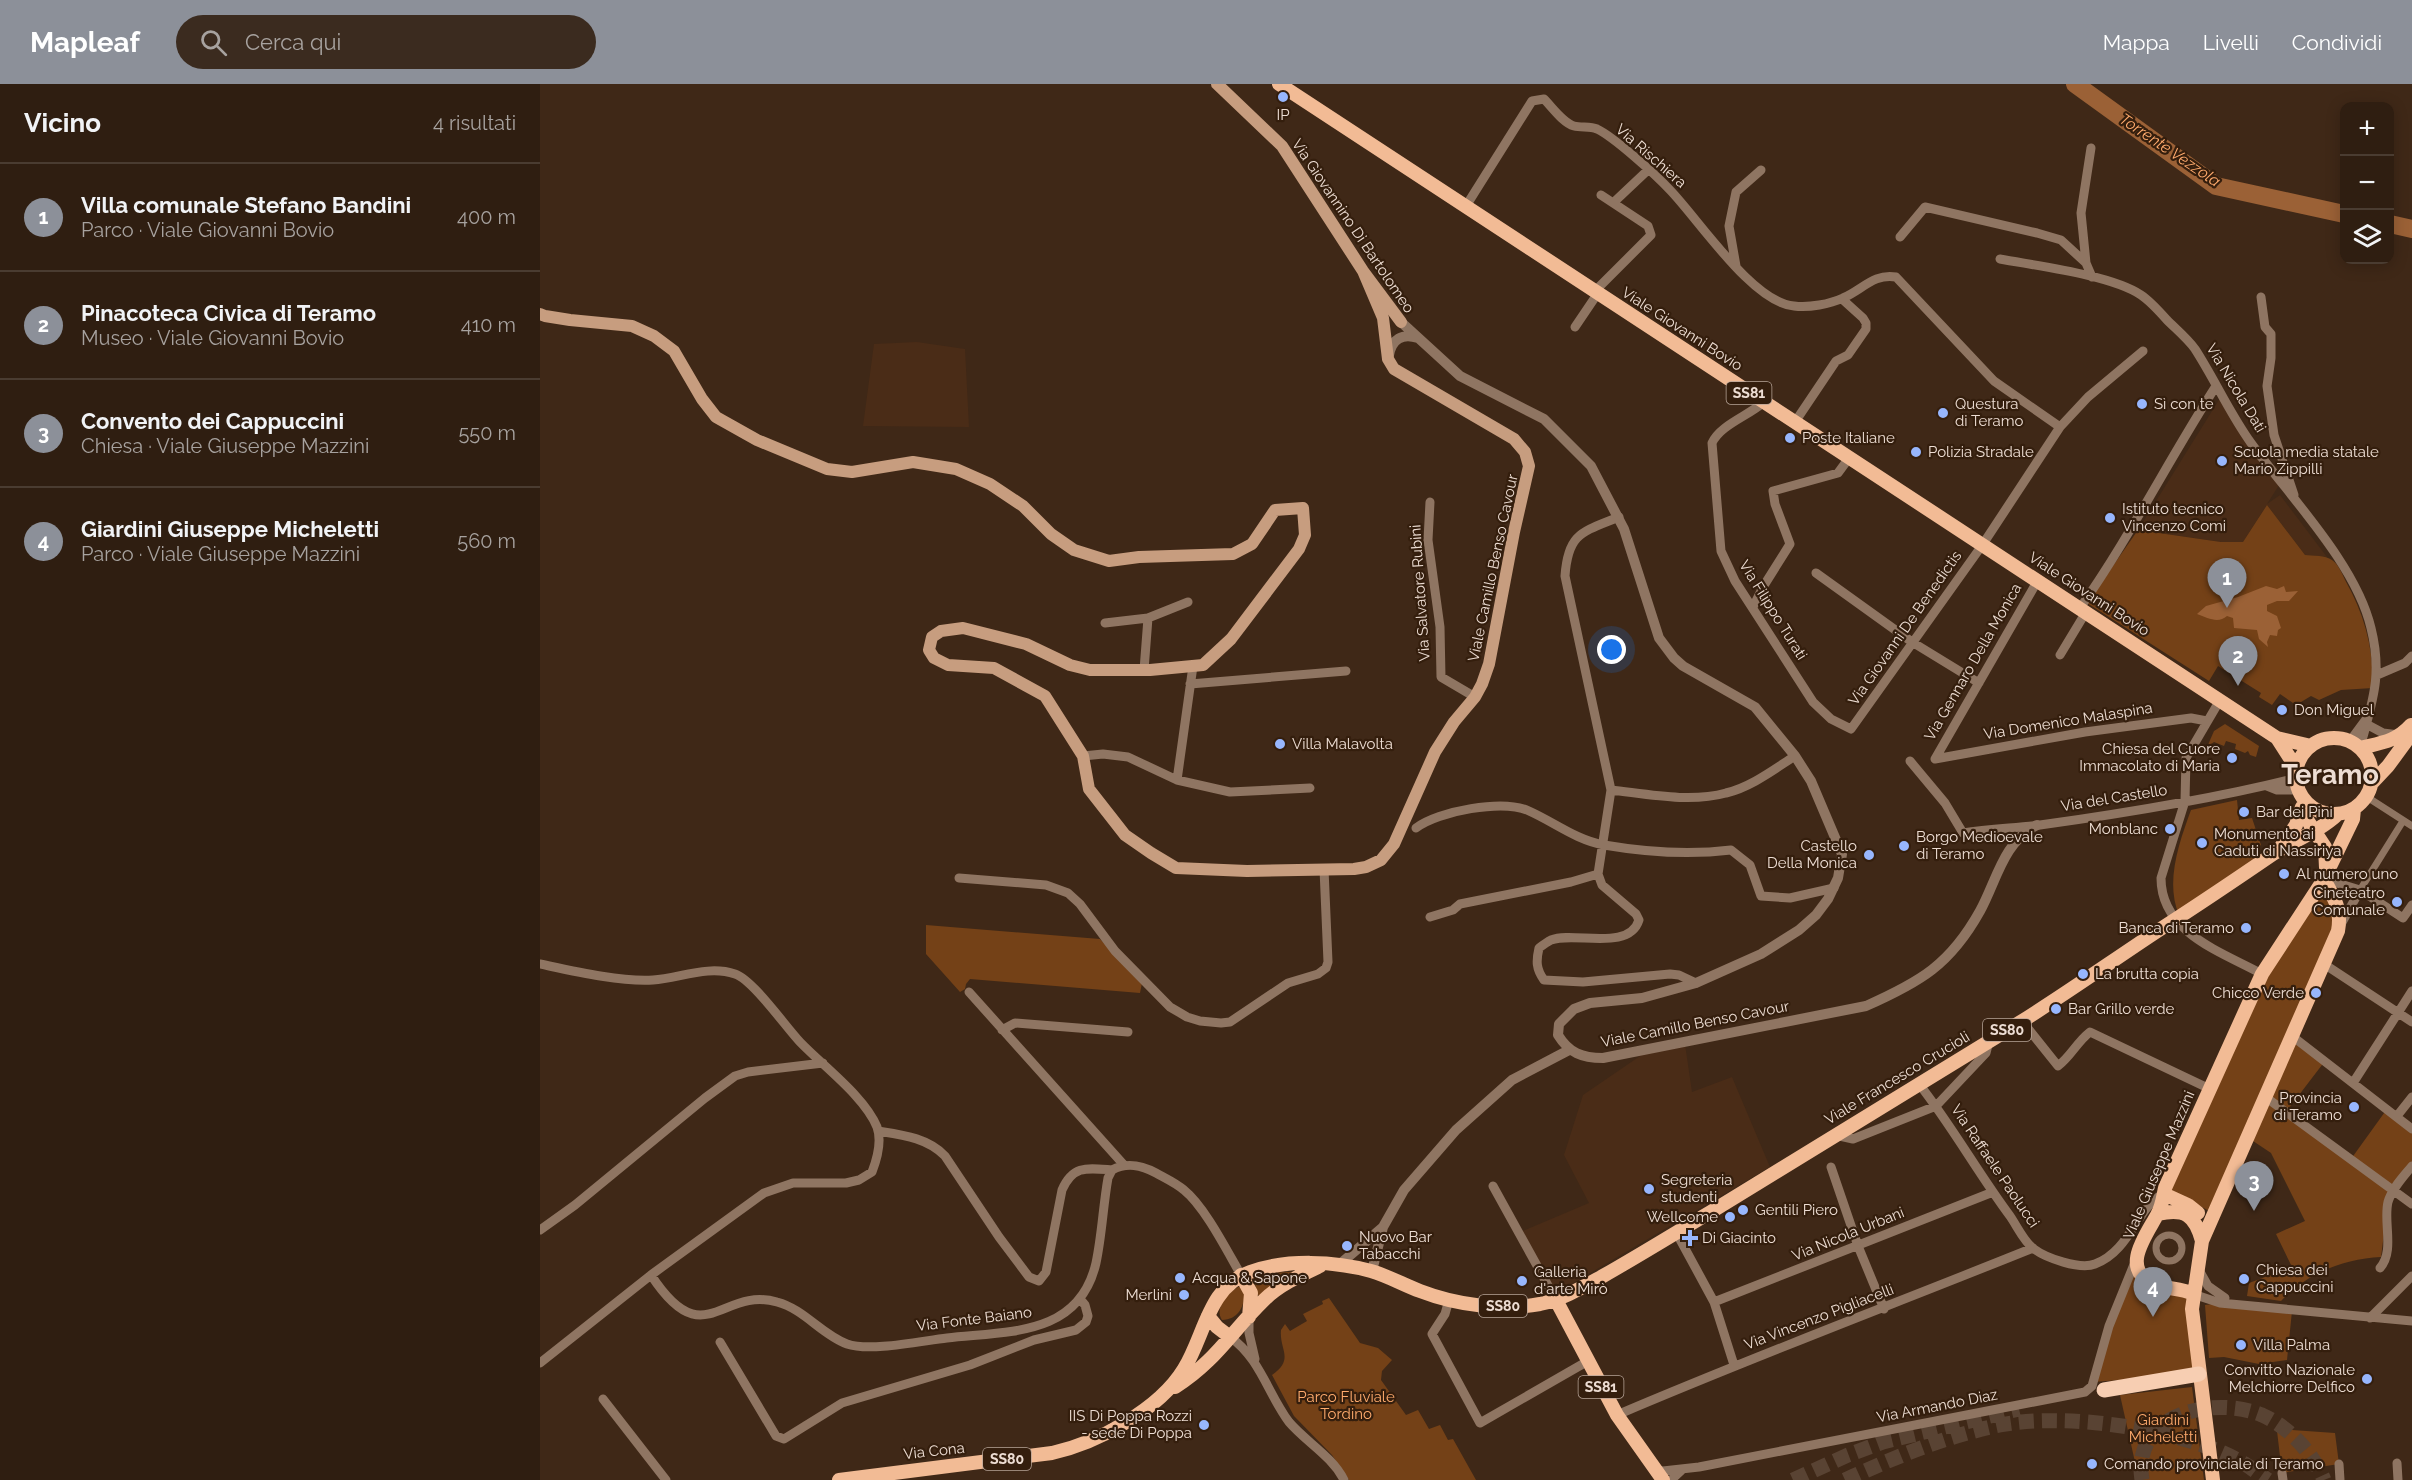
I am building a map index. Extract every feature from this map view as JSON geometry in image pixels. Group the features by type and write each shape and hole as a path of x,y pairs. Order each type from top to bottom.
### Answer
{"highway":[{"path":"2104,1390 2199,1374"}],"main road":[{"name":"Via Giovannino Di Bartolomeo","path":"1217,84 1282,146 1363,271 1401,322"},
{"name":"Viale Giovanni Bovio","path":"1280,84 2277,738"},
{"name":"Via Giovannino Di Bartolomeo","path":"1363,271 1386,330"},
{"path":"540,314 570,320 632,326 654,336 674,351 702,399 716,417 757,440 827,469 852,472 913,462 956,469 990,484 1023,506 1051,534 1074,550 1110,561 1139,557 1233,554 1252,544 1275,510 1303,508 1305,535 1294,557 1231,639 1203,665 1144,670 1090,670 1070,665 1026,644 963,628 941,631 932,637 929,650 934,658 948,665 994,668 1045,696 1083,756"},
{"path":"1386,330 1390,336 1398,339"},
{"path":"1386,330 1388,359"},
{"name":"Viale Camillo Benso Cavour","path":"1083,756 1089,789 1125,835 1176,868 1247,871 1366,867 1381,860 1388,853 1400,832 1435,752 1482,684 1489,664 1529,466 1525,452 1514,440 1394,369 1388,359"},
{"path":"2372,783 2388,766 2412,724"},
{"path":"2213,1480 2192,1309 2204,1234 2324,964 2338,931 2340,916 2325,876 2325,847 2302,812 2299,784 2302,756 2311,746 2330,738 2355,745 2380,745 2407,734"},
{"name":"SS81","path":"2277,738 2311,746"},
{"name":"SS81","path":"2277,738 2299,784"},
{"path":"2299,784 2318,811 2338,814 2354,809 2367,797 2372,783 2372,768 2355,745"},
{"name":"Viale Giuseppe Mazzini","path":"2194,1289 2160,1287 2142,1277 2135,1262 2262,974 2325,876 2353,819 2354,809"},
{"name":"Viale Francesco Crucioli","path":"2277,851 2296,825 2302,812"},
{"name":"Viale Francesco Crucioli","path":"1556,1300 1617,1268 2022,1022 2277,851 2314,831 2338,814"},
{"path":"2309,903 2319,898 2328,899 2337,905"},
{"path":"2164,1194 2188,1205 2198,1213 2204,1234"},
{"path":"2158,1214 2171,1211 2184,1213 2204,1234"},
{"name":"SS80","path":"1249,1317 1271,1293 1323,1264"},
{"name":"SS80","path":"1242,1275 1273,1267 1340,1264 1372,1271 1414,1289 1449,1300 1520,1306 1556,1300"},
{"path":"1242,1275 1251,1293 1249,1317"},
{"name":"Via Cona","path":"1160,1396 1184,1369 1215,1300 1242,1275"},
{"name":"SS81","path":"1556,1300 1617,1415 1659,1475"},
{"path":"1208,1316 1230,1337"},
{"name":"Via Cona","path":"839,1480 1014,1459 1068,1449 1117,1427 1191,1377 1218,1353 1249,1317"}],"street":[{"name":"Via Rischiera","path":"1466,206 1532,101 1544,99 1572,126 1596,129 1670,189 1747,280 1776,301 1793,306 1813,306 1842,299 1871,281 1887,275 1896,277 1994,381 2060,427"},
{"path":"2091,148 2081,213 2086,263 2092,277"},
{"path":"1613,203 1648,170"},
{"path":"1736,266 1729,226 1736,192 1761,170"},
{"path":"1575,327 1596,292 1651,235 1648,226 1601,195"},
{"path":"1900,237 1924,207 2037,232 2061,240 2086,263"},
{"name":"Via Nicola Dati","path":"2000,259 2092,277 2141,295 2194,348 2249,441 2336,554 2366,610 2373,638 2377,675 2368,725 2355,745"},
{"path":"2261,297 2265,327 2271,334 2271,358 2267,386 2274,435 2297,503"},
{"path":"1795,422 1836,361 1848,355 1866,329 1863,318 1842,299"},
{"path":"1372,1271 1383,1227 1404,1190 1456,1130 1512,1080 1542,1062 1569,1050 1558,1035 1559,1024 1574,1009 1590,1003 1642,998 1696,983 1761,954 1799,930 1821,909 1834,888 1842,854 1811,781 1795,756 1755,707 1683,666 1659,638 1619,517 1591,466 1553,426 1534,413 1460,376 1401,322"},
{"name":"Via Giovannino Di Bartolomeo","path":"1398,339 1401,333 1401,322"},
{"path":"1388,359 1390,347 1398,339 1404,336 1418,338"},
{"name":"Via Giovanni De Benedictis","path":"1851,729 1983,544 2060,427 2088,397 2143,351"},
{"path":"2060,655 2083,610 2135,524 2164,470 2216,386"},
{"name":"Via Filippo Turati","path":"1764,402 1755,411 1716,435 1711,454 1721,551 1735,581 1814,702 1831,719 1851,729"},
{"path":"1753,607 1790,544 1775,504 1773,491 1838,473 1849,458"},
{"name":"Via Salvatore Rubini","path":"1430,502 1428,540 1440,627 1441,677 1475,697"},
{"path":"1619,517 1587,530 1575,538 1567,559 1565,576 1611,790 1598,874 1602,885 1636,914 1639,920 1637,926 1613,938 1552,939 1539,948 1536,959 1537,970 1544,980 1583,982 1670,974 1679,975 1696,983"},
{"path":"1816,573 1912,642 1978,683"},
{"name":"Via Gennaro Della Monica","path":"1935,759 2038,580"},
{"path":"1105,623 1148,618 1188,602"},
{"path":"1144,670 1148,618"},
{"path":"2377,675 2405,663 2412,656"},
{"path":"1177,780 1193,666"},
{"path":"1190,684 1346,671"},
{"path":"2220,700 2186,758 2185,801 2161,878 2163,895 2176,920 2190,935 2262,974"},
{"name":"Via Nicola Dati","path":"2355,745 2370,714"},
{"name":"Via Domenico Malaspina","path":"1935,759 2085,732 2191,718 2207,721"},
{"path":"2368,725 2383,733 2407,734"},
{"path":"1083,756 1103,754 1128,757 1177,780 1230,792 1310,788"},
{"path":"1611,790 1696,797 1726,794 1752,783 1795,756"},
{"name":"Via del Castello","path":"1910,761 1946,803 1963,833 2037,825 2267,786 2299,784"},
{"path":"2367,797 2412,826"},
{"path":"1416,828 1427,819 1460,810 1518,808 1528,810 1575,836 1603,845 1684,853 1731,850 1750,865 1761,896 1790,898 1834,888"},
{"path":"2338,931 2403,820"},
{"name":"Viale Camillo Benso Cavour","path":"1569,1050 1585,1058 1603,1058 1866,1006 1901,990 1925,977 1951,952 1979,912 2008,849 2024,832 2037,825"},
{"path":"959,878 1046,885 1063,890 1074,898 1115,951 1170,1007 1186,1017 1221,1023 1230,1022 1245,1014 1288,983 1318,974 1326,968 1328,962 1324,869"},
{"path":"1430,916 1453,910 1460,904 1571,882 1598,874"},
{"path":"2325,876 2360,890 2403,918 2412,905"},
{"path":"540,964 577,972 652,980 716,970 743,977 802,1044 866,1109 878,1131 878,1156 872,1172 859,1180 846,1183 793,1183 781,1185 764,1193 651,1275 540,1363"},
{"path":"2324,964 2412,1022"},
{"path":"2353,1083 2412,991"},
{"path":"969,992 1124,1165"},
{"path":"2022,1022 2058,1066 2090,1032 2210,1089"},
{"path":"1002,1030 1015,1023 1128,1032"},
{"path":"2292,1036 2412,1129"},
{"path":"1835,1135 1852,1139 1936,1106 1986,1053 1989,1041"},
{"path":"540,1230 735,1076 747,1072 823,1063"},
{"name":"Via Raffaele Paolucci","path":"1919,1084 2033,1248 2060,1262 2093,1265 2119,1250 2153,1200 2164,1194"},
{"path":"2264,1096 2412,1204"},
{"path":"2397,1116 2412,1097"},
{"path":"878,1131 926,1142 937,1147 999,1237 1029,1277 1035,1280 1039,1281 1046,1272 1062,1190 1072,1173 1081,1170 1112,1170 1133,1164 1149,1169 1184,1190 1195,1202 1242,1275"},
{"path":"2380,1268 2387,1255 2388,1202 2412,1166"},
{"path":"1831,1167 1858,1246 1884,1309"},
{"name":"Via Fonte Baiano","path":"651,1275 671,1303 693,1314 705,1316 753,1300 777,1302 794,1310 838,1340 859,1346 1032,1327 1058,1319 1080,1299 1091,1279 1104,1199 1112,1170"},
{"path":"1493,1186 1556,1300"},
{"name":"Via Nicola Urbani","path":"1714,1302 1993,1192"},
{"path":"1340,1264 1383,1227"},
{"path":"1676,1232 1714,1302 1734,1365"},
{"path":"2170,1234 2178,1238 2182,1246 2180,1255 2169,1261 2161,1259 2156,1252 2158,1239 2170,1234"},
{"name":"Via Vincenzo Pigliacelli","path":"1617,1415 1734,1365 1884,1309 2033,1248"},
{"name":"Via Armando Diaz","path":"1659,1475 1664,1471 2085,1392 2092,1386 2109,1326 2135,1262"},
{"path":"2198,1265 2208,1286 2225,1298"},
{"path":"2370,1318 2411,1279"},
{"path":"2194,1289 2220,1303 2412,1321"},
{"path":"720,1342 776,1436 783,1439 842,1403 970,1365 1034,1340 1076,1330 1086,1322 1088,1316 1085,1305 1080,1299"},
{"path":"1449,1300 1445,1314 1432,1334 1480,1423 1588,1361"},
{"path":"1249,1317 1249,1333 1259,1369"},
{"path":"1230,1337 1240,1345 1259,1369 1290,1422 1332,1463 1344,1480"},
{"path":"603,1399 666,1480"},
{"path":"2397,1463 2398,1480"},
{"path":"2339,1464 2340,1480"},
{"path":"1671,1480 1683,1469"}],"shaded area":[{"path":"917,342 965,349 969,427 863,426 874,344"},
{"name":"Scuola media statale Mario Zippilli","path":"2222,395 2281,482 2267,504 2280,495 2327,557 2305,555 2267,505 2243,542 2221,542 2138,530"},
{"path":"2266,586 2277,589 2284,586 2286,592 2298,591 2289,601 2277,601 2267,605 2267,611 2277,616 2281,628 2277,636 2270,635 2267,642 2268,647 2259,639 2257,630 2234,628 2233,618 2227,616 2216,620 2197,614 2206,606"},
{"path":"1685,1044 1692,1092 1732,1077 1770,1167 1553,1295 1518,1233 1589,1203 1564,1155 1583,1095 1643,1054"}],"green space":[{"path":"2267,505 2305,555 2329,558 2340,569 2358,605 2370,645 2373,688 2341,690 2319,700 2311,696 2296,705 2280,694 2272,705 2259,697 2261,693 2218,666 2209,681 2087,603 2138,530 2221,542 2243,542"},
{"path":"2225,724 2259,746 2256,757 2250,755 2248,751 2245,753 2235,749 2236,744 2226,741 2224,746 2214,742 2207,747 2214,731"},
{"path":"2237,800 2239,820 2252,818 2261,845 2253,851 2257,858 2179,915 2173,889 2173,876 2178,849 2191,810"},
{"path":"2319,899 2328,899 2340,916 2292,1036 2325,1061 2286,1112 2351,1159 2387,1109 2412,1129 2412,1166 2388,1202 2381,1257 2353,1261 2327,1269 2302,1283 2281,1301 2247,1296 2249,1283 2292,1267 2276,1234 2305,1221 2271,1153 2247,1137 2213,1213 2166,1188 2262,974"},
{"path":"926,925 1100,939 1142,983 1140,993 970,979 965,989 960,992 926,954"},
{"path":"2135,1262 2138,1271 2193,1294 2199,1374 2093,1382"},
{"path":"1303,1271 1259,1296 1258,1295 1253,1277"},
{"path":"1238,1287 1245,1294 1241,1309 1232,1318 1222,1320 1221,1306 1226,1297"},
{"name":"Parco Fluviale Tordino","path":"1329,1298 1360,1343 1378,1348 1392,1360 1382,1371 1381,1380 1406,1415 1418,1410 1429,1429 1440,1425 1448,1440 1453,1439 1476,1480 1349,1480 1332,1455 1294,1416 1272,1375 1283,1364 1284,1359 1281,1330 1285,1324 1290,1331 1307,1321 1303,1314 1323,1304 1322,1301"},
{"path":"2220,1303 2292,1311 2287,1360 2259,1364 2224,1357 2209,1358 2205,1305"},
{"name":"Giardini Micheletti","path":"2192,1387 2204,1480 2139,1480 2120,1395"},
{"path":"2277,1431 2335,1433 2339,1464 2282,1473"}],"waterway":[{"name":"Torrente Vezzola","path":"2075,84 2216,186 2340,213"},
{"name":"Torrente Vezzola","path":"2394,225 2412,229"}],"tunnel":[{"path":"2142,1480 2142,1457 2149,1439 2162,1425 2180,1415 2200,1409 2221,1407 2242,1409 2262,1415 2282,1426 2307,1451 2324,1480"},
{"path":"1793,1480 1883,1442 2019,1409"},
{"path":"1845,1480 1902,1455 1960,1435 2000,1425 2058,1421 2126,1426 2191,1441 2245,1464 2268,1480"}],"place":[{"name":"IP","path":"1283,97"},
{"name":"Sì con te","path":"2142,404"},
{"name":"Questura di Teramo","path":"1943,413"},
{"name":"Poste Italiane","path":"1790,438"},
{"name":"Polizia Stradale","path":"1916,452"},
{"name":"Scuola media statale Mario Zippilli","path":"2222,461"},
{"name":"Istituto tecnico Vincenzo Comi","path":"2110,518"},
{"name":"Villa comunale Stefano Bandini","path":"2227,608"},
{"name":"Pinacoteca Civica di Teramo","path":"2238,686"},
{"name":"Don Miguel","path":"2282,710"},
{"name":"Villa Malavolta","path":"1280,744"},
{"name":"Chiesa del Cuore Immacolato di Maria","path":"2232,758"},
{"name":"Bar dei Pini","path":"2244,812"},
{"name":"Monblanc","path":"2170,829"},
{"name":"Monumento ai Caduti di Nassiriya","path":"2202,843"},
{"name":"Borgo Medioevale di Teramo","path":"1904,846"},
{"name":"Castello Della Monica","path":"1869,855"},
{"name":"Al numero uno","path":"2284,874"},
{"name":"Cineteatro Comunale","path":"2397,902"},
{"name":"Banca di Teramo","path":"2246,928"},
{"name":"La brutta copia","path":"2083,974"},
{"name":"Chicco Verde","path":"2316,993"},
{"name":"Bar Grillo verde","path":"2056,1009"},
{"name":"Provincia di Teramo","path":"2354,1107"},
{"name":"Segreteria studenti","path":"1649,1189"},
{"name":"Gentili Piero","path":"1743,1210"},
{"name":"Convento dei Cappuccini","path":"2254,1211"},
{"name":"Wellcome","path":"1730,1217"},
{"name":"Di Giacinto","path":"1690,1238"},
{"name":"Nuovo Bar Tabacchi","path":"1347,1246"},
{"name":"Acqua & Sapone","path":"1180,1278"},
{"name":"Chiesa dei Cappuccini","path":"2244,1279"},
{"name":"Galleria d'arte Mirò","path":"1522,1281"},
{"name":"Merlini","path":"1184,1295"},
{"name":"Giardini Giuseppe Micheletti","path":"2153,1317"},
{"name":"Villa Palma","path":"2241,1345"},
{"name":"Convitto Nazionale Melchiorre Delfico","path":"2367,1379"},
{"name":"IIS Di Poppa Rozzi - sede Di Poppa","path":"1204,1425"},
{"name":"Comando provinciale di Teramo","path":"2092,1464"}],"district":[{"name":"Teramo","path":"2330,774"}]}
